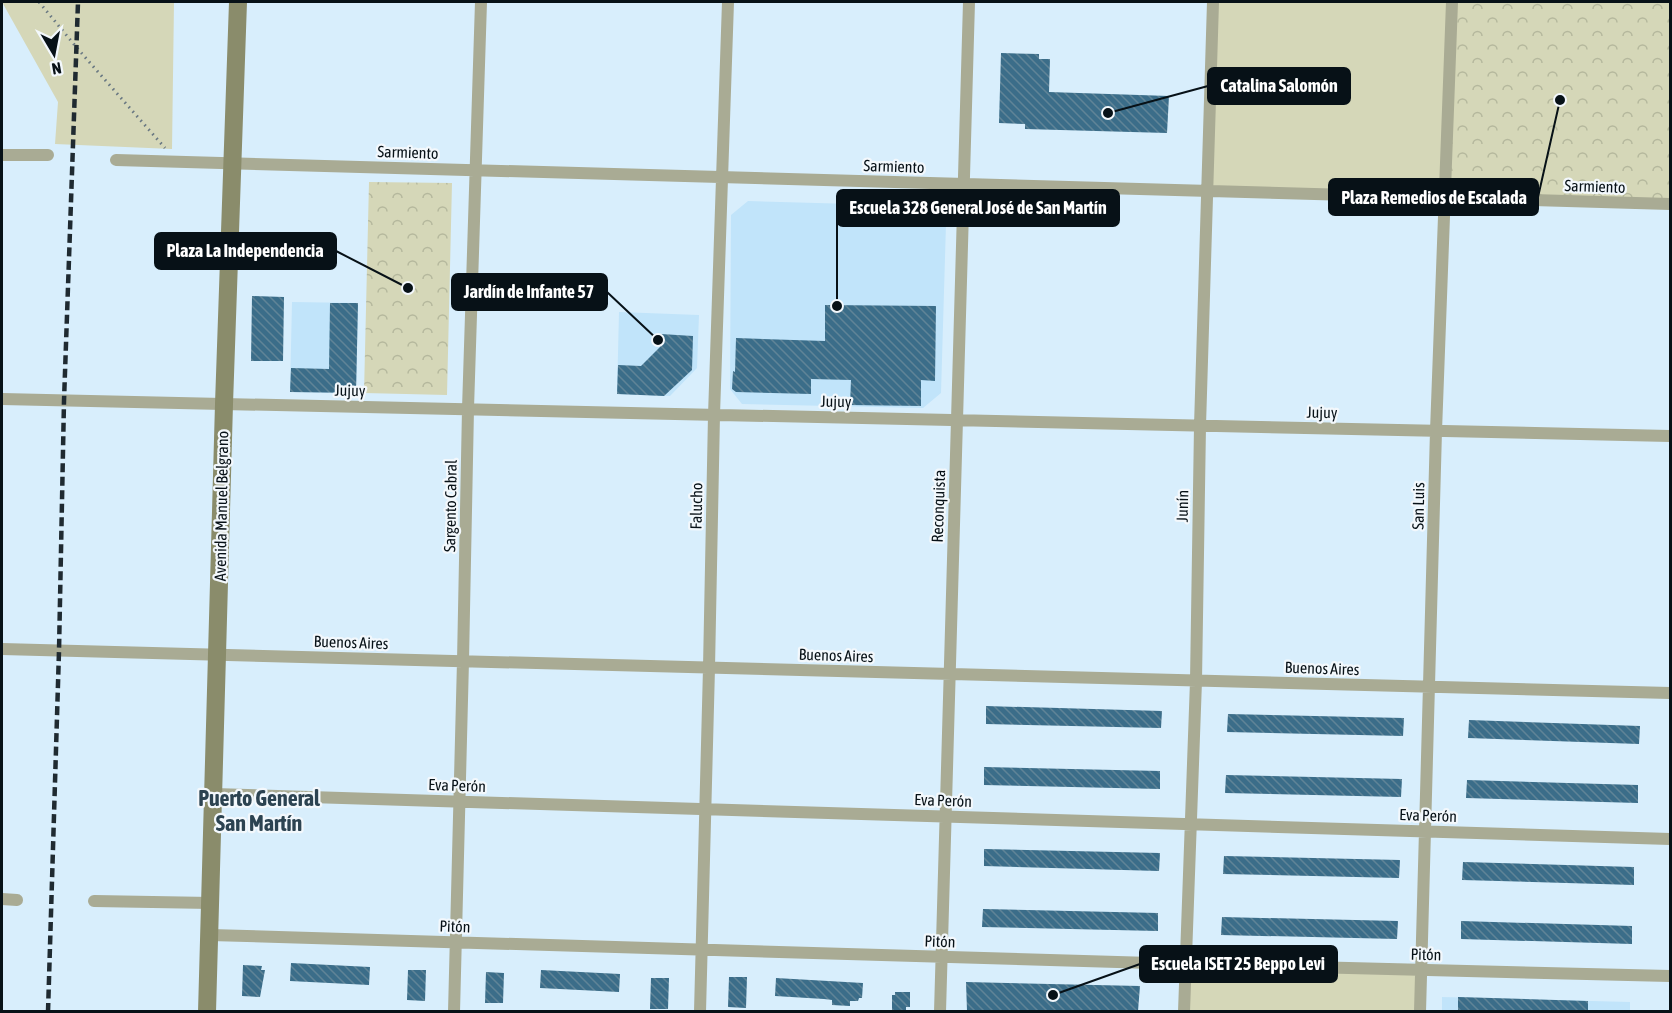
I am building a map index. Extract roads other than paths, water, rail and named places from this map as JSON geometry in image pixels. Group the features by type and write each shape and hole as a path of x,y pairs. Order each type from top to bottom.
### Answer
{"main road":[{"name":"Avenida Manuel Belgrano","path":"207,1011 238,2"}],"street":[{"name":"Sargento Cabral","path":"454,1011 468,410 481,2"},
{"name":"Falucho","path":"700,1011 714,415 728,2"},
{"name":"Reconquista","path":"940,1011 969,2"},
{"name":"Junín","path":"1184,1011 1196,681 1200,426 1213,2"},
{"name":"San Luis","path":"1420,1011 1436,431 1452,2"},
{"path":"2,155 48,155"},
{"name":"Sarmiento","path":"116,160 1671,204"},
{"name":"Jujuy","path":"2,399 1671,436"},
{"name":"Buenos Aires","path":"2,650 1671,693"},
{"name":"Eva Perón","path":"214,794 1671,839"},
{"path":"2,899 17,900"},
{"path":"94,901 211,903"},
{"name":"Pitón","path":"210,934 1185,964 1671,976"}],"railway":[{"path":"48,1012 64,401 78,2"}],"place":[{"name":"Plaza Remedios de Escalada","path":"1560,100"},
{"name":"Catalina Salomón","path":"1108,113"},
{"name":"Plaza La Independencia","path":"408,288"},
{"name":"Escuela 328 General José de San Martín","path":"837,306"},
{"name":"Jardín de Infante 57","path":"658,340"},
{"name":"Escuela ISET 25 Beppo Levi","path":"1053,995"}],"district":[{"name":"Puerto General San Martín","path":"259,810"}]}
